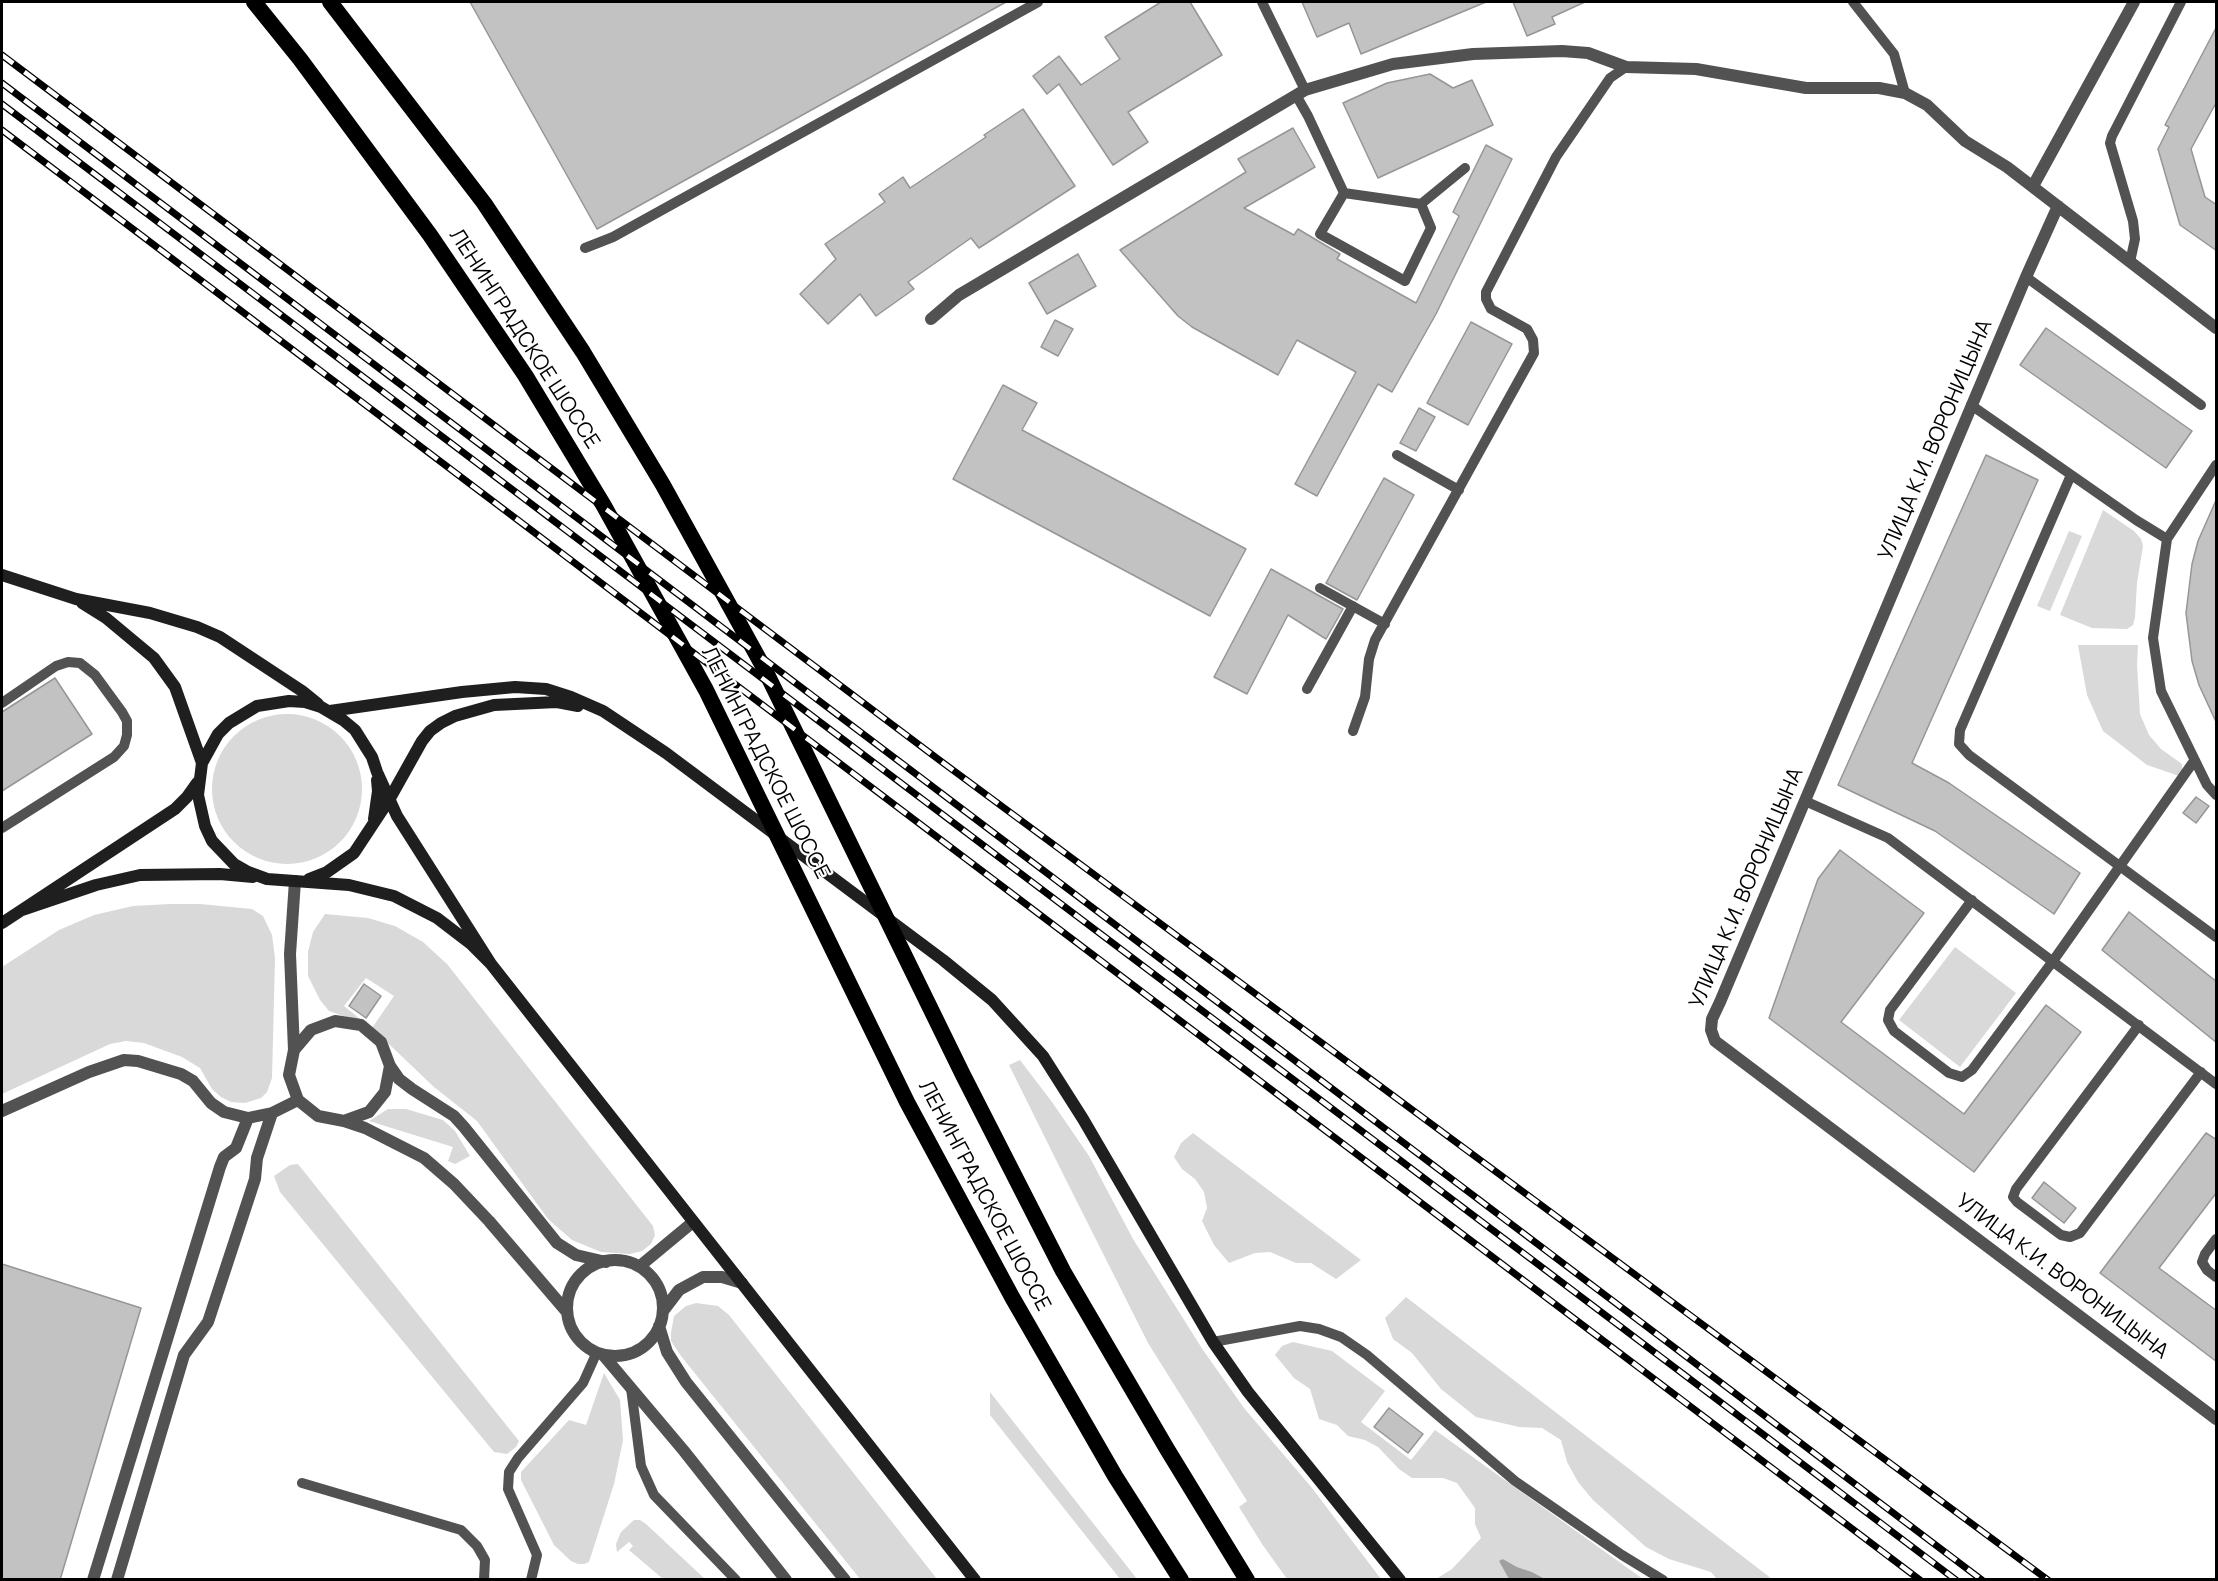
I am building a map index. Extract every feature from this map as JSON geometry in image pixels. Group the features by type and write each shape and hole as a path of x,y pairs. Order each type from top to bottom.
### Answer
{"highway":[{"name":"ЛЕНИНГРАДСКОЕ ШОССЕ","path":"254,2 300,59 430,235 525,375 604,506 706,690 907,1102 1012,1297 1115,1476 1180,1580"},
{"name":"ЛЕНИНГРАДСКОЕ ШОССЕ","path":"330,2 484,203 583,352 663,484 765,670 963,1075 1063,1271 1247,1580"}],"main road":[{"path":"2,575 76,599 150,613 197,627 220,637 343,720 360,737 372,758 397,816 491,964 975,1580"},
{"path":"76,599 106,618 154,658 175,687 202,763"},
{"path":"2,923 175,809 188,797 198,779 202,763 218,734 236,718 257,706 289,701 305,702 325,709 515,687 546,689 603,711 666,753 943,960 992,1000 1042,1056 1083,1119 1213,1342 1248,1392 1400,1580"},
{"path":"295,881 327,872 354,853 389,800 426,736 441,723 455,716 494,705 530,702 557,702 603,711"},
{"path":"372,826 378,800 377,772"},
{"path":"198,779 200,811 212,841 234,864 263,878"},
{"path":"22,910 96,885 140,876 220,874 349,885 394,896 437,918 471,944 491,964"}],"street":[{"path":"2033,186 2134,2"},
{"path":"931,319 959,295 1300,92 1393,64 1473,54 1562,51 1588,53 1626,67 1696,69 1806,88 1879,88 1905,93 1927,105 1965,141 2007,166 2217,328"},
{"name":"УЛИЦА К.И. ВОРОНИЦЫНА","path":"2058,206 1971,405 1712,1019 1711,1030 1715,1041 2217,1419"},
{"path":"295,881 290,954 294,1050 290,1075 298,1100 318,1116 365,1128 424,1158 454,1184 489,1221 567,1312"},
{"path":"294,1050 311,1030 335,1021 361,1025 381,1042 390,1066 399,1079 454,1116 556,1243 576,1255 606,1262"},
{"path":"2,1111 89,1072 124,1060 138,1061 181,1074 193,1082 211,1103 224,1112 248,1118 272,1113 298,1100"},
{"path":"344,1121 369,1112 385,1092 390,1066"},
{"path":"117,1580 184,1355 208,1322 255,1179 257,1158 272,1113"},
{"path":"93,1580 220,1167 224,1157 236,1148 248,1118"},
{"path":"640,1266 693,1222"},
{"path":"663,1311 659,1286 640,1266 613,1259 587,1268 570,1289 567,1317 579,1342 601,1354 631,1388 786,1580"},
{"path":"601,1354 631,1355 653,1339 663,1311 679,1290 703,1277 722,1277 741,1283"},
{"path":"659,1326 667,1352 686,1382 845,1580"}],"lane":[{"path":"585,248 613,237 1038,2"},
{"path":"1262,2 1308,116 1344,193"},
{"path":"1853,2 1894,54 1905,93"},
{"path":"2130,261 2135,239 2133,221 2110,143 2181,2"},
{"path":"1353,731 1365,697 1369,659 1375,640 1534,353 1533,340 1527,329 1491,309 1486,299 1486,292 1556,157 1610,78 1626,67"},
{"path":"1344,193 1421,204 1465,168"},
{"path":"1344,193 1320,234 1405,281 1431,228 1421,204"},
{"path":"2026,277 2201,405"},
{"path":"1971,405 2167,539"},
{"path":"1397,455 1459,490"},
{"path":"2217,465 2167,539 2153,638 2161,691 2206,785 2217,795"},
{"path":"2071,474 1960,730 1959,744 1969,755 2217,937"},
{"path":"1320,588 1384,624"},
{"path":"1307,689 1353,606"},
{"path":"2,703 56,666 68,662 80,663 94,675 122,712 127,721 127,735 124,746 114,757 2,828"},
{"path":"1972,900 1890,1010 1888,1020 1894,1031 1912,1045 1949,1073 1962,1077 1972,1070 2053,961 2194,761"},
{"path":"1805,801 1888,838 2217,1084"},
{"path":"2139,1025 2016,1189 2013,1197 2017,1202 2061,1235 2070,1237 2080,1233 2201,1072"},
{"path":"2217,1239 2205,1254 2202,1262 2207,1270 2217,1277"},
{"path":"1213,1342 1300,1326 1319,1329 1341,1337 1366,1355 1515,1481 1663,1580"},
{"path":"531,1580 537,1555 508,1489 509,1472 518,1458 583,1383 601,1354"},
{"path":"631,1388 641,1466 654,1495 736,1580"},
{"path":"302,1484 461,1530 477,1546 485,1560 484,1580"}],"shaded area":[{"path":"2103,510 2134,531 2141,539 2143,546 2137,583 2135,617 2133,625 2127,629 2092,628 2060,615"},
{"path":"2069,531 2082,536 2050,611 2037,606"},
{"path":"2078,645 2138,645 2140,714 2149,735 2161,749 2182,764 2182,777 2147,765 2103,731 2087,695"},
{"path":"287,714 302,715 316,720 340,736 356,760 361,774 361,804 356,818 340,842 316,858 302,863 287,864 272,863 258,858 234,842 218,818 213,804 212,789 213,774 218,760 234,736 258,720 272,715"},
{"path":"200,904 252,909 263,916 272,935 275,958 272,1078 267,1092 261,1098 245,1103 231,1102 212,1089 200,1068 182,1057 144,1043 126,1041 110,1044 2,1094 2,967 59,930 94,915 133,906"},
{"path":"325,914 368,918 395,926 423,942 447,964 653,1226 655,1235 651,1244 642,1251 630,1254 601,1252 572,1240 548,1219 477,1121 434,1087 372,1028 394,996 366,978 344,1006 360,1019 329,1011 320,1000 308,976 308,952 313,932"},
{"path":"1955,947 2016,993 1960,1067 1899,1020"},
{"path":"1020,1060 1089,1156 1133,1239 1203,1350 1244,1408 1312,1488 1381,1579 1287,1579 1262,1544 1239,1507 1247,1501 1148,1343 1063,1174 1009,1065"},
{"path":"388,1109 406,1109 443,1120 455,1131 470,1156 455,1164 448,1161 453,1147 369,1121"},
{"path":"1193,1133 1361,1260 1336,1279 1311,1263 1296,1263 1270,1252 1255,1253 1229,1263 1214,1245 1202,1221 1207,1208 1204,1192 1174,1157 1181,1143"},
{"path":"298,1164 519,1441 516,1447 507,1454 494,1452 280,1192 274,1176 290,1165"},
{"path":"1406,1297 1772,1579 1717,1579 1711,1572 1669,1559 1646,1547 1593,1500 1578,1482 1567,1462 1561,1440 1542,1428 1519,1427 1476,1417 1441,1389 1412,1353 1393,1339 1385,1318"},
{"path":"696,1303 718,1306 729,1315 937,1579 860,1579 671,1341 674,1316 686,1306"},
{"path":"1293,1342 1332,1351 1385,1391 1361,1422 1411,1460 1435,1430 1643,1579 1545,1579 1503,1559 1509,1579 1436,1579 1452,1569 1481,1538 1475,1524 1475,1508 1457,1483 1443,1478 1412,1478 1399,1469 1378,1447 1365,1440 1348,1436 1337,1425 1319,1419 1310,1389 1294,1378 1275,1355 1282,1346"},
{"path":"604,1373 620,1400 623,1440 614,1484 589,1562 578,1564 571,1561 554,1545 521,1480 521,1472 569,1420 586,1425"},
{"path":"990,1392 1137,1579 1120,1579 990,1415"},
{"path":"634,1520 640,1520 646,1524 705,1579 663,1579 629,1550 633,1546 629,1542 617,1552 616,1544 621,1532"},
{"path":"1503,1559 1545,1579 1509,1579 1499,1561"}],"building":[{"path":"470,2 1006,2 597,229"},
{"path":"1161,2 1190,2 1222,55 1128,112 1148,142 1113,165 1059,84 1047,94 1033,76 1059,56 1081,85 1120,59 1105,37"},
{"path":"1302,2 1486,2 1361,54 1349,23 1317,37"},
{"path":"1513,2 1585,2 1552,17 1555,24 1527,36"},
{"path":"2217,26 2217,101 2191,149 2205,197 2217,205 2217,251 2180,225 2158,149 2169,127 2165,125"},
{"path":"1430,74 1453,88 1472,80 1493,125 1378,178 1343,103 1387,83"},
{"path":"1023,109 1075,186 979,248 971,238 908,282 914,289 876,316 860,294 828,324 800,294 836,259 825,244 885,202 879,194 903,177 910,188"},
{"path":"1293,128 1315,167 1244,208 1294,235 1298,229 1340,254 1337,259 1416,303 1459,216 1453,212 1486,145 1512,159 1436,314 1392,392 1378,384 1317,496 1295,484 1356,372 1297,340 1278,375 1192,327 1178,316 1120,250 1246,172 1238,159"},
{"path":"1078,254 1096,286 1047,314 1029,283"},
{"path":"1055,320 1073,329 1058,356 1041,347"},
{"path":"1471,322 1512,344 1468,425 1427,403"},
{"path":"2046,328 2192,431 2166,468 2020,365"},
{"path":"1003,385 1037,403 1022,430 1246,549 1210,616 953,479"},
{"path":"1419,408 1435,417 1416,451 1400,443"},
{"path":"1986,455 2038,480 1912,763 1949,783 2080,873 2054,914 1935,831 1838,785"},
{"path":"1384,478 1414,495 1357,600 1326,583"},
{"path":"2217,498 2217,724 2199,685 2192,661 2186,613 2192,564 2198,541"},
{"path":"1271,569 1343,609 1326,639 1288,615 1247,694 1214,677"},
{"path":"55,678 92,734 2,791 2,712"},
{"path":"2196,797 2209,806 2196,823 2183,813"},
{"path":"1840,850 1924,913 1841,1022 1964,1114 2046,1005 2081,1032 1974,1172 1769,1018 1818,879"},
{"path":"2129,912 2217,982 2217,1043 2102,950"},
{"path":"364,984 381,996 366,1018 349,1006"},
{"path":"2206,1133 2217,1140 2217,1192 2159,1268 2217,1311 2217,1362 2100,1273"},
{"path":"2044,1182 2076,1208 2064,1223 2032,1198"},
{"path":"2,1264 141,1308 60,1580 2,1580"},
{"path":"1389,1408 1423,1434 1408,1453 1374,1427"}],"railway":[{"path":"2,55 942,762 2048,1580"},
{"path":"2,83 1982,1580"},
{"path":"2,104 1956,1580"},
{"path":"2,130 1920,1580"}]}
